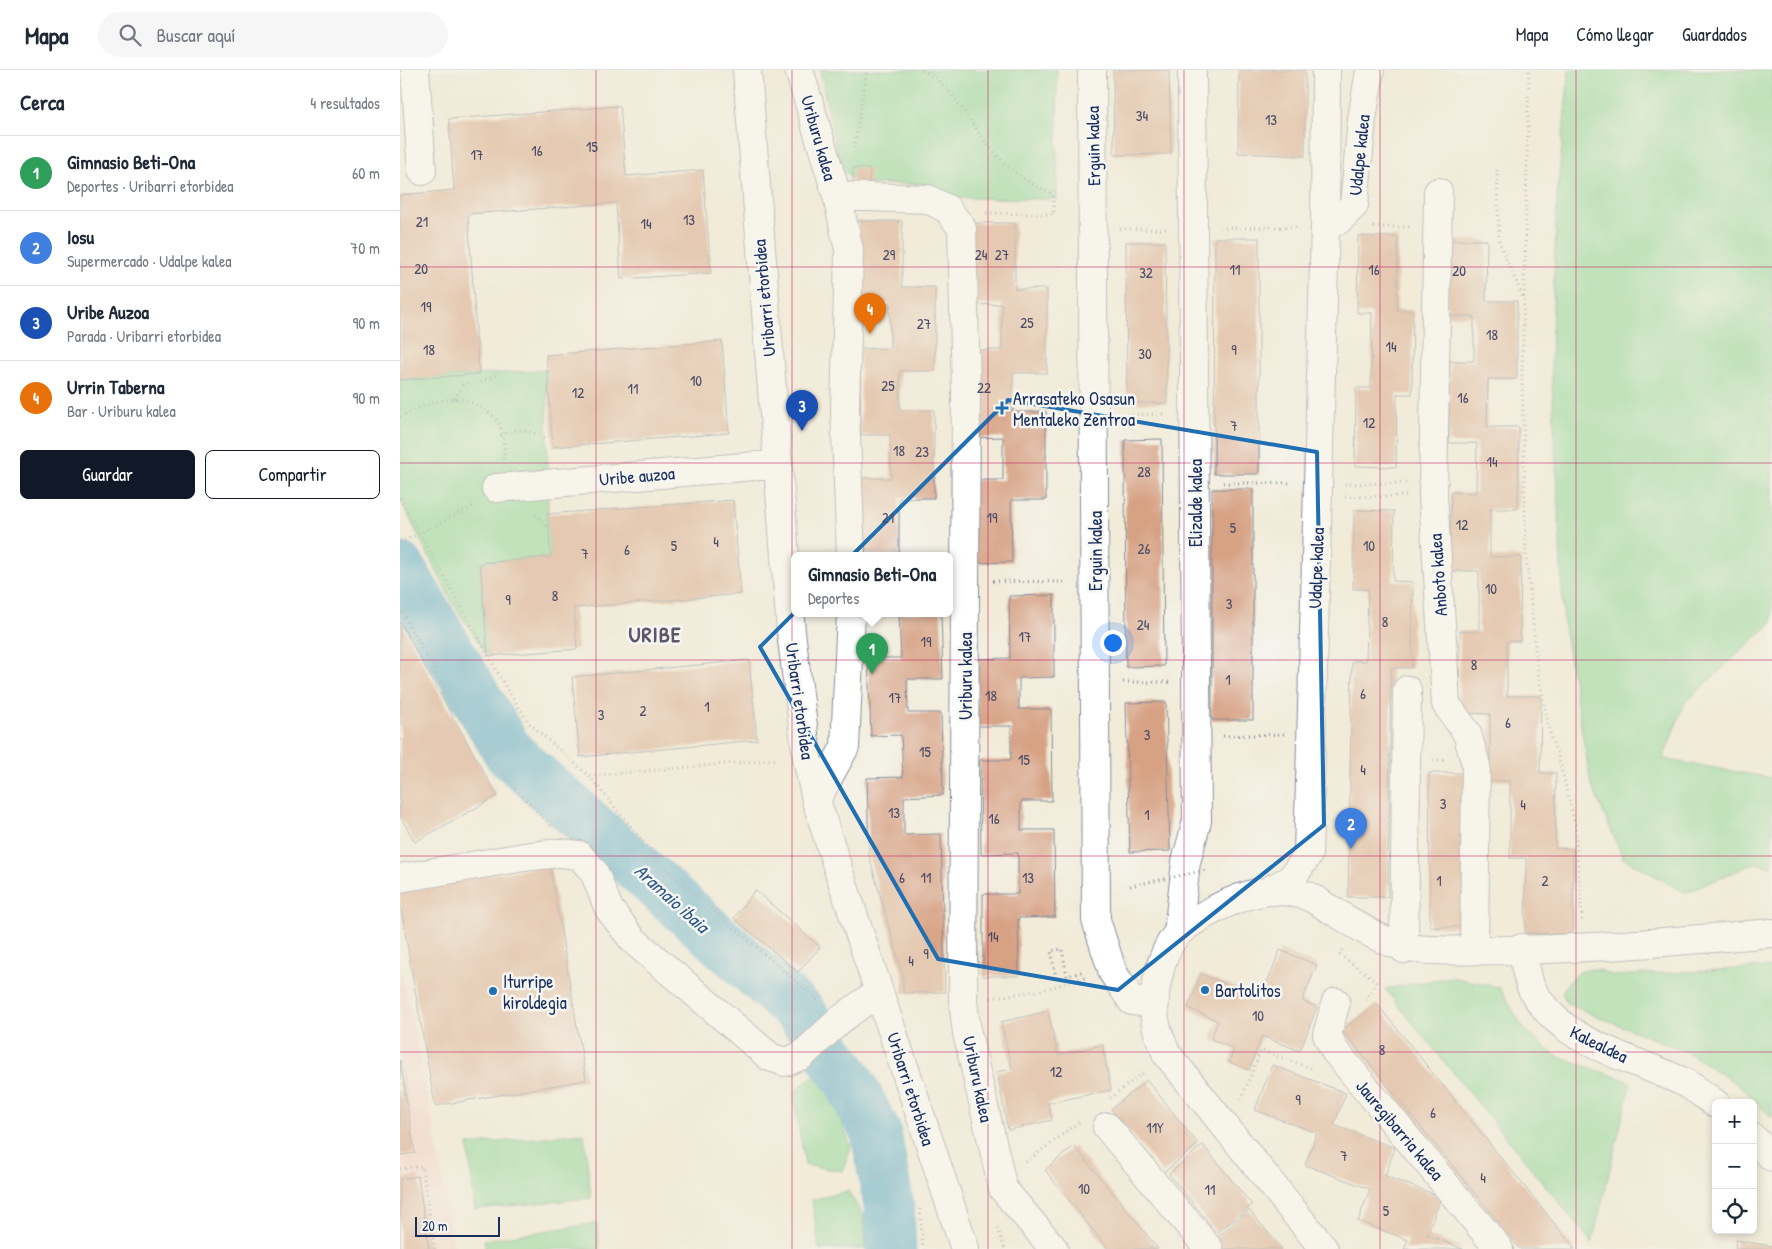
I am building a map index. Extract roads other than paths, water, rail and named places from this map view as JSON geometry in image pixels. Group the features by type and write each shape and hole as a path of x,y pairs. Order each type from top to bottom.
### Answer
{"street":[{"path":"415,70 422,171"},
{"name":"Uribarri etorbidea","path":"747,70 791,617"},
{"name":"Uriburu kalea","path":"799,70 837,196 928,199 947,209 962,228 966,391 963,1000 968,1034 1003,1189 1054,1249"},
{"name":"Erguin kalea","path":"1092,70 1096,920 1113,974 1132,1001 1155,1003"},
{"name":"Elizalde kalea","path":"1178,933 1179,908 1186,862 1197,821 1192,70"},
{"name":"Udalpe kalea","path":"1268,891 1291,879 1308,855 1325,227 1326,70"},
{"name":"Udalpe kalea","path":"1325,227 1339,220 1354,205 1362,119 1370,70"},
{"name":"Anboto kalea","path":"1438,192 1433,496 1446,704 1468,733 1475,760 1474,950"},
{"path":"837,196 849,250 845,411 851,552"},
{"name":"Uribe auzoa","path":"496,488 778,464"},
{"name":"Uribarri etorbidea","path":"791,617 799,711 816,800 878,992 965,1249"},
{"path":"816,800 845,746 851,617"},
{"path":"1404,949 1407,690"},
{"path":"400,878 524,857 559,853 578,855 594,872 609,909 633,940 770,1057 784,1062 811,1062 840,1020 878,992"},
{"path":"1324,1249 1171,1060 1156,1024 1155,1003 1156,989 1164,957 1178,933 1198,919 1242,895 1268,891 1307,896 1389,944 1404,949 1602,948 1772,933"},
{"name":"Kalealdea","path":"1522,948 1530,987 1541,1004 1560,1024 1586,1040 1683,1082 1712,1101"},
{"name":"Jauregibarria kalea","path":"1346,1000 1327,1035 1335,1051 1498,1249"},
{"path":"1107,1127 1209,1249"},
{"path":"1757,1142 1772,1157"}],"waterway":[{"name":"Aramaio ibaia","path":"400,568 509,753 801,1013 848,1079 876,1133 889,1206 891,1249"}],"place":[{"name":"Urrin Taberna","path":"870,334"},
{"name":"Arrasateko Osasun Mentaleko Zentroa","path":"1002,408"},
{"name":"Uribe Auzoa","path":"802,431"},
{"name":"Gimnasio Beti-Ona","path":"872,674"},
{"name":"Iosu","path":"1351,849"},
{"name":"Bartolitos","path":"1205,990"},
{"name":"Iturripe kiroldegia","path":"493,991"}],"district":[{"name":"URIBE","path":"655,634"}]}
